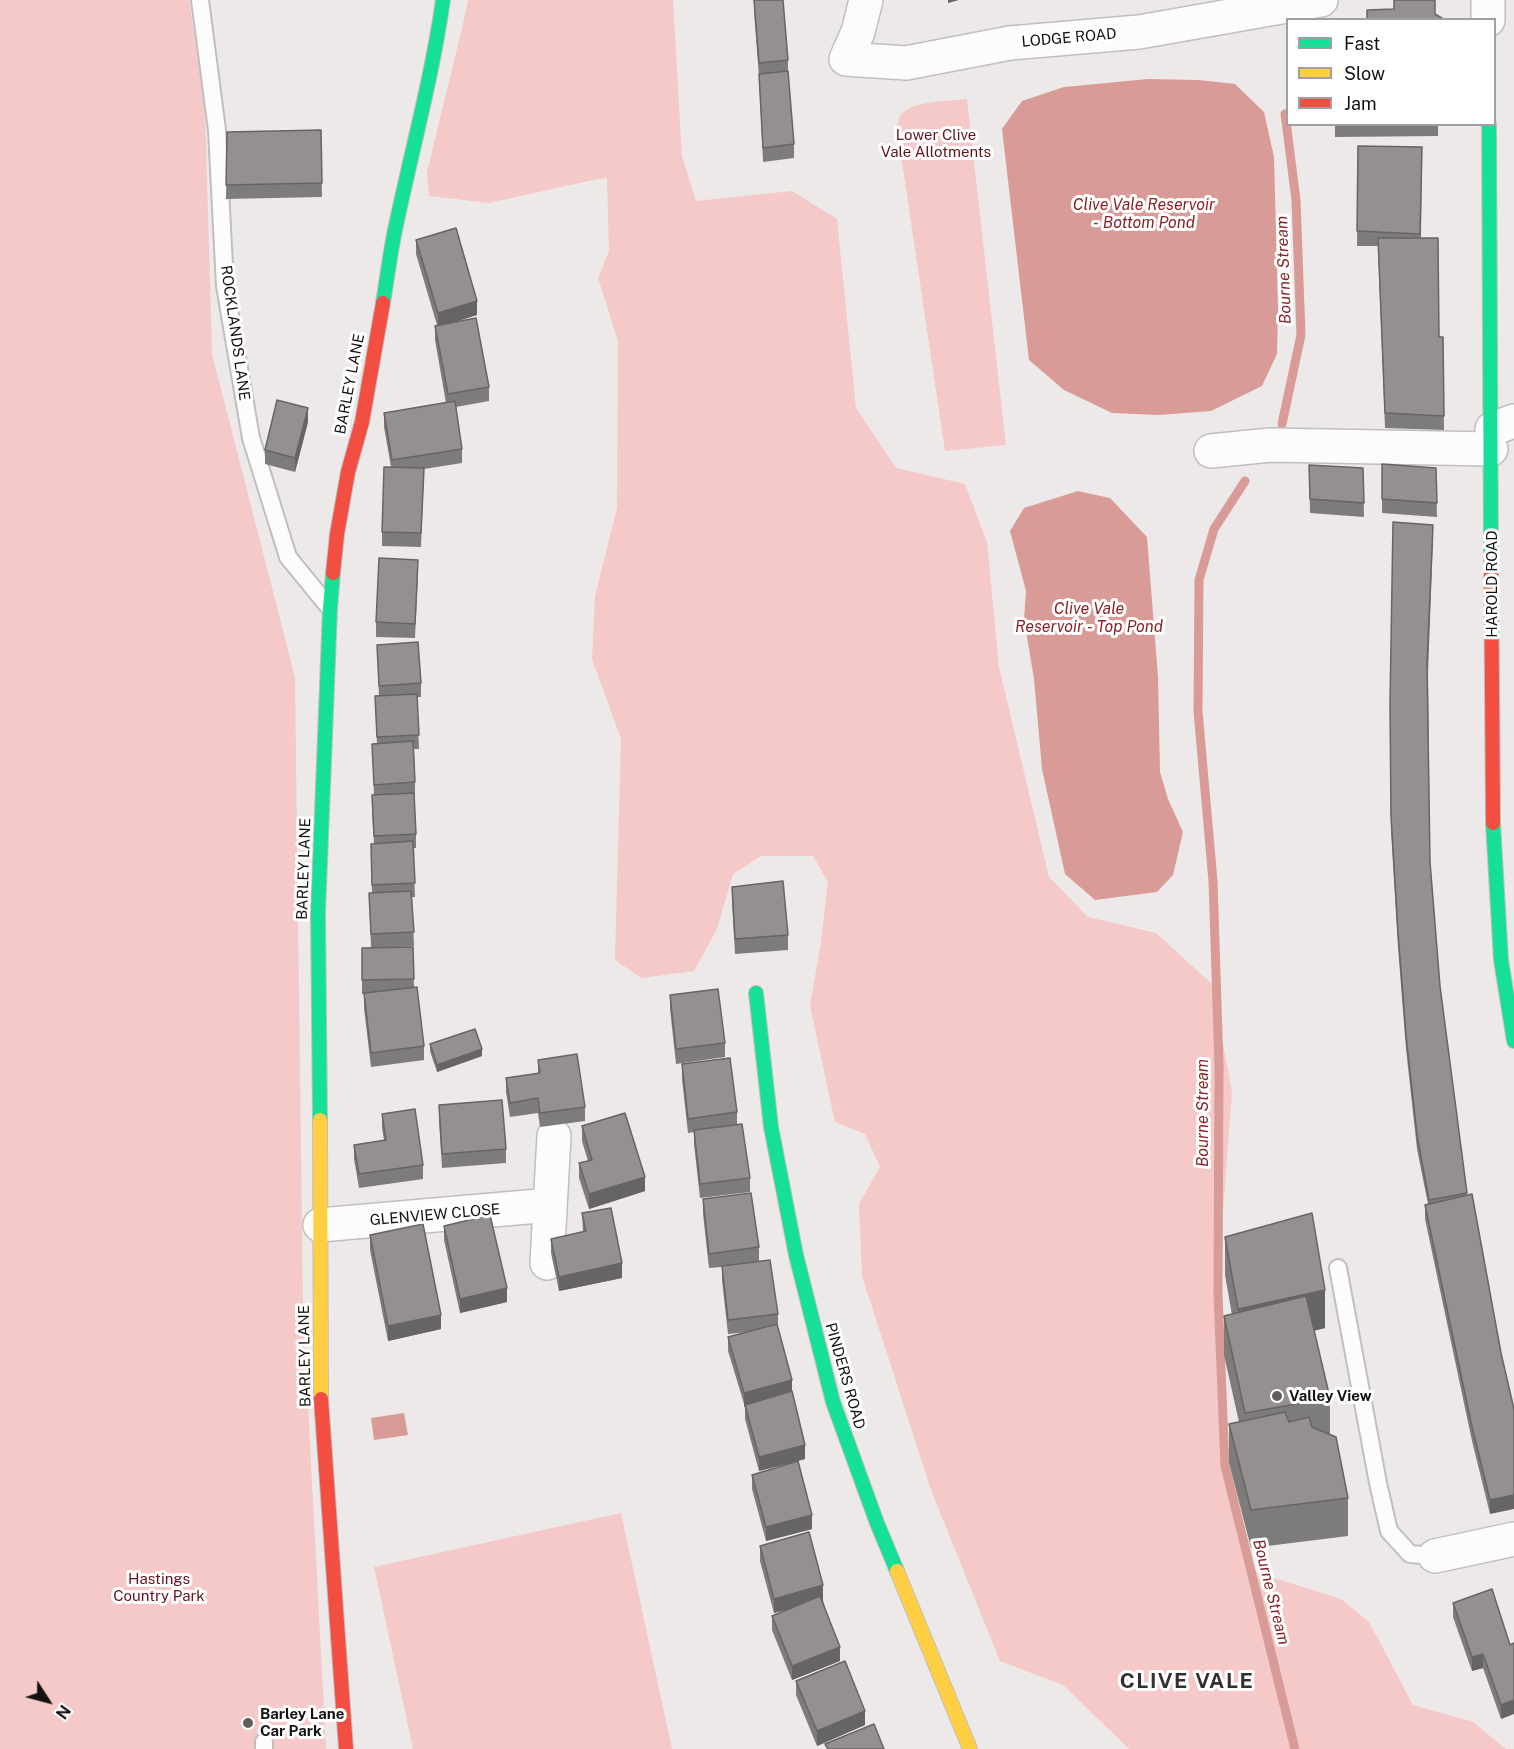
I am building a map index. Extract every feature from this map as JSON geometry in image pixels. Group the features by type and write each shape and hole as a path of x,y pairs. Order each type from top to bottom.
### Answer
{"street":[{"name":"BARLEY LANE","path":"346,1749 320,1381 318,913 330,609 337,534 348,472 362,422 395,231 412,160 443,0"},
{"name":"LODGE ROAD","path":"866,0 858,32 846,59 906,63 1010,43 1139,32 1321,0"},
{"path":"1488,0 1488,18"},
{"name":"HAROLD ROAD","path":"1489,126 1499,433 1493,825 1496,915 1514,1041"},
{"path":"1211,451 1270,445 1499,433"},
{"name":"PINDERS ROAD","path":"756,993 771,1127 796,1255 833,1402 877,1522 970,1749"},
{"path":"547,1263 554,1136"},
{"name":"GLENVIEW CLOSE","path":"320,1225 550,1205"},
{"path":"1435,1556 1514,1539"}],"lane":[{"name":"ROCKLANDS LANE","path":"200,0 217,130 225,286 251,438 288,557 330,609"},
{"path":"1338,1269 1389,1531 1410,1554 1435,1556"}],"green space":[{"name":"Hastings Country Park","path":"0,0 189,0 205,106 212,354 295,677 303,1309 326,1749 0,1749"},
{"path":"468,0 673,0 682,156 696,201 792,191 837,219 856,408 896,468 965,484 987,542 999,667 1049,877 1088,917 1156,933 1212,984 1232,1092 1217,1290 1225,1483 1252,1571 1341,1599 1369,1622 1413,1705 1473,1722 1506,1749 1129,1749 1063,1685 1000,1661 931,1490 862,1276 859,1204 880,1167 865,1134 835,1122 810,1006 828,882 813,856 761,856 733,874 717,929 694,971 641,978 615,960 621,739 592,659 595,596 617,508 618,341 598,278 609,251 607,178 489,203 429,196 427,172"},
{"name":"Lower Clive Vale Allotments","path":"967,99 1006,445 945,451 897,128 901,114 918,105"},
{"path":"621,1513 672,1749 413,1749 374,1567"}],"water":[{"name":"Clive Vale Reservoir - Bottom Pond","path":"1148,79 1199,80 1235,84 1264,112 1274,157 1277,354 1262,386 1211,411 1159,415 1112,413 1064,390 1029,360 1002,129 1022,101 1064,87"},
{"name":"Clive Vale Reservoir - Top Pond","path":"1078,491 1110,498 1147,537 1158,677 1160,772 1168,799 1183,832 1173,875 1157,892 1095,900 1065,874 1042,769 1034,679 1024,619 1026,591 1010,531 1024,508"},
{"path":"404,1413 408,1435 374,1440 371,1418"}],"building":[{"path":"754,0 783,0 788,60 759,63"},
{"path":"1394,0 1435,0 1435,14 1442,18 1367,18 1367,10 1394,9"},
{"path":"788,71 794,144 763,148 759,74"},
{"path":"321,130 322,183 226,185 227,132"},
{"path":"1358,146 1422,147 1420,234 1357,231"},
{"path":"456,228 477,301 438,313 416,240"},
{"path":"1378,238 1438,238 1439,337 1443,337 1444,416 1385,413"},
{"path":"476,318 489,387 448,394 435,326"},
{"path":"277,400 308,408 295,458 265,450"},
{"path":"455,401 462,449 392,460 384,413"},
{"path":"1382,464 1436,468 1437,503 1382,499"},
{"path":"1309,465 1363,468 1364,503 1310,499"},
{"path":"384,467 424,468 421,533 382,532"},
{"path":"1393,522 1433,525 1427,664 1430,862 1440,986 1467,1193 1429,1200 1417,1135 1406,1035 1391,816"},
{"path":"379,558 418,560 415,624 376,622"},
{"path":"418,642 421,683 379,686 377,645"},
{"path":"417,694 419,735 377,737 375,696"},
{"path":"413,741 415,782 374,785 372,744"},
{"path":"414,793 416,834 374,836 372,795"},
{"path":"413,841 415,883 372,885 371,844"},
{"path":"783,881 788,935 735,939 732,887"},
{"path":"411,891 414,932 371,934 369,893"},
{"path":"413,947 414,979 362,980 362,948"},
{"path":"417,987 424,1046 371,1053 364,993"},
{"path":"718,989 725,1043 676,1049 670,995"},
{"path":"475,1029 482,1049 437,1065 430,1044"},
{"path":"577,1054 585,1107 540,1113 538,1098 510,1103 506,1078 540,1073 538,1060"},
{"path":"730,1058 737,1112 688,1119 682,1064"},
{"path":"502,1100 506,1149 442,1154 439,1105"},
{"path":"415,1109 423,1165 359,1174 354,1145 386,1140 382,1114"},
{"path":"625,1113 645,1177 589,1194 579,1163 592,1160 582,1126"},
{"path":"742,1124 750,1178 700,1184 694,1130"},
{"path":"751,1193 759,1247 709,1254 703,1199"},
{"path":"1472,1194 1501,1353 1514,1409 1514,1495 1490,1500 1472,1427 1425,1205"},
{"path":"611,1208 622,1263 559,1277 551,1239 586,1231 582,1213"},
{"path":"1312,1213 1325,1290 1238,1309 1225,1237"},
{"path":"490,1215 507,1288 460,1299 444,1226"},
{"path":"423,1224 441,1315 388,1326 370,1235"},
{"path":"770,1260 778,1314 728,1320 722,1266"},
{"path":"1306,1296 1330,1398 1245,1413 1224,1316"},
{"path":"777,1324 792,1380 744,1393 728,1337"},
{"path":"792,1391 805,1445 759,1457 745,1405"},
{"path":"1285,1412 1289,1422 1309,1417 1312,1427 1336,1437 1348,1498 1251,1510 1229,1424"},
{"path":"798,1461 812,1515 766,1527 752,1475"},
{"path":"809,1532 823,1585 774,1599 760,1546"},
{"path":"1492,1589 1510,1645 1514,1643 1514,1700 1501,1705 1483,1654 1472,1657 1453,1603"},
{"path":"820,1596 840,1647 792,1666 772,1616"},
{"path":"845,1661 865,1711 817,1731 796,1681"},
{"path":"874,1724 884,1749 828,1749 825,1744"}],"waterway":[{"name":"Bourne Stream","path":"1285,114 1286,122"},
{"name":"Bourne Stream","path":"1282,424 1301,335 1296,200 1287,126"},
{"name":"Bourne Stream","path":"1245,481 1214,529 1199,580 1198,711 1213,881 1219,1066 1218,1294 1225,1466 1295,1749"}],"traffic: fast":[{"path":"383,303 395,230 427,87 443,0"},
{"path":"1489,126 1491,557"},
{"path":"320,1120 318,913 333,573"},
{"path":"1493,823 1501,960 1514,1041"},
{"path":"756,993 771,1127 796,1255 833,1402 897,1571"}],"traffic: slow":[{"path":"320,1120 321,1399"},
{"path":"897,1571 970,1749"}],"traffic: jam":[{"path":"333,573 348,472 362,422 383,303"},
{"path":"1491,557 1493,823"},
{"path":"321,1399 346,1749"}],"place":[{"name":"Valley View","path":"1277,1396"},
{"name":"Barley Lane Car Park","path":"248,1723"}],"district":[{"name":"CLIVE VALE","path":"1187,1682"}]}
